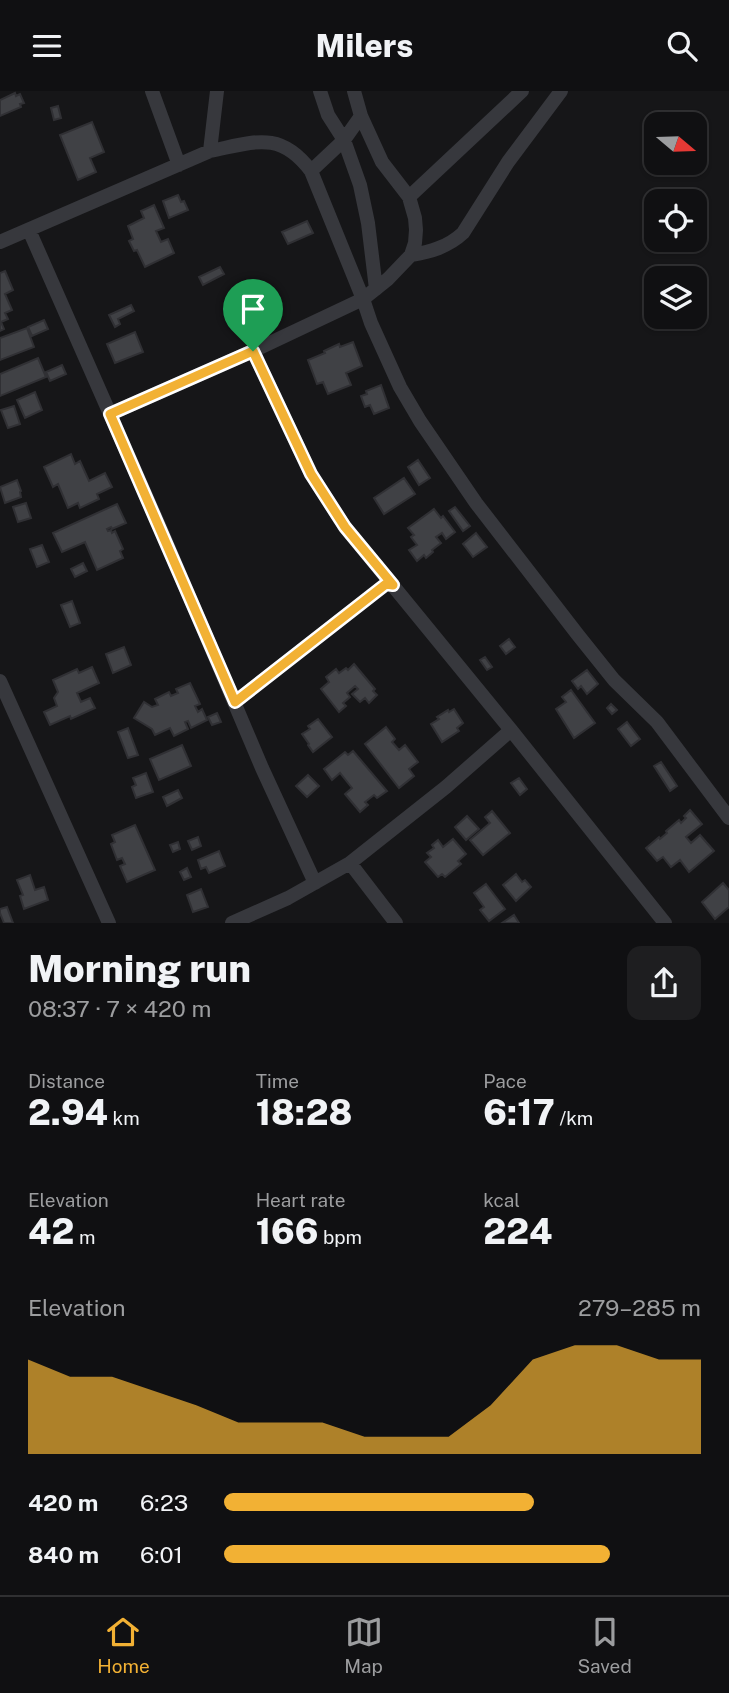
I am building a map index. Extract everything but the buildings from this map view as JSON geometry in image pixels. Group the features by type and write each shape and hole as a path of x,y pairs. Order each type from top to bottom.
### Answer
{"street":[{"path":"152,91 178,165"},
{"path":"210,151 217,91"},
{"path":"320,91 328,115 344,140 360,185 368,223 376,289"},
{"path":"110,414 363,299 399,269 411,255 416,230 409,197 382,162 361,116 354,91"},
{"path":"409,197 522,91"},
{"path":"411,255 443,247 463,233 508,162 561,91"},
{"path":"311,171 344,140 361,116"},
{"path":"0,242 210,151 242,144 271,142 302,159 311,171 371,323 411,406 476,503 614,680 657,722 729,818"},
{"path":"29,230 262,768 315,883"},
{"path":"253,351 311,474 345,527 665,923"},
{"path":"235,702 386,584 393,585"},
{"path":"0,681 109,923"},
{"path":"232,923 288,898 350,863 446,787 511,730"},
{"path":"350,863 396,923"}],"route":[{"path":"253,351 311,474 345,527 393,585 386,584 235,702 110,414 253,351"}]}
